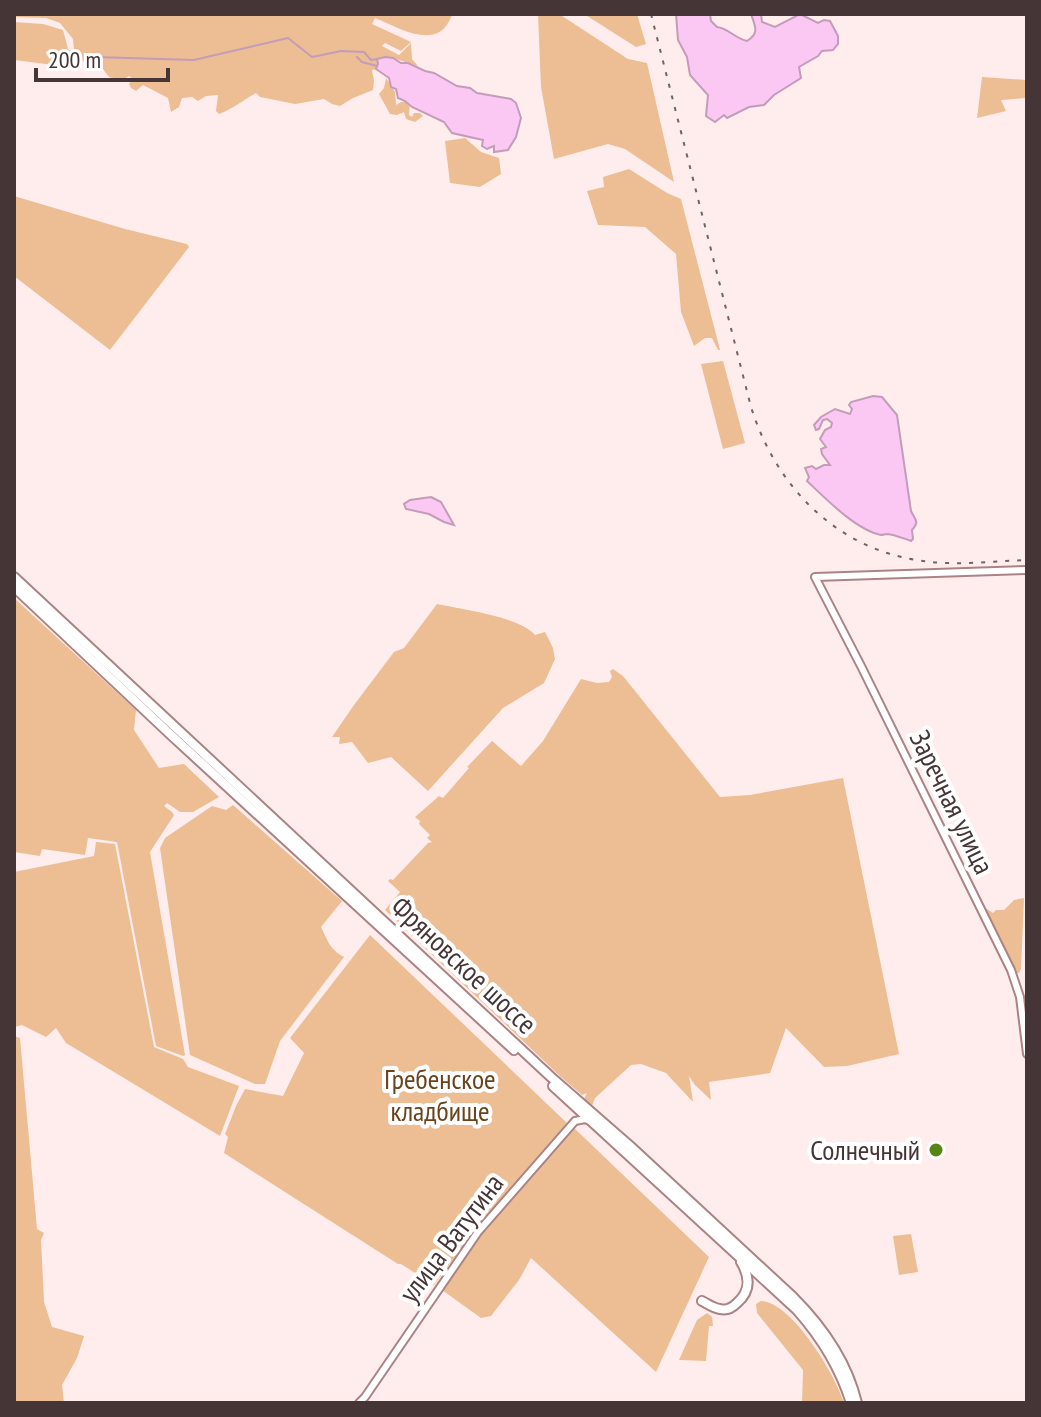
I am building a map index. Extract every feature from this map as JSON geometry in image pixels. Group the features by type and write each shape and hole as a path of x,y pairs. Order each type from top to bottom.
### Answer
{"main road":[{"name":"Фряновское шоссе","path":"14,577 551,1077 793,1297 815,1319 838,1353 857,1403"},
{"name":"Фряновское шоссе","path":"14,587 783,1296 809,1323 836,1366 851,1403"},
{"path":"702,1301 726,1310 746,1293 747,1274 728,1246"}],"street":[{"name":"Заречная улица","path":"1027,570 815,577 1011,970 1020,997 1027,1054"},
{"path":"576,1107 575,1121 593,1121"},
{"name":"улица Ватутина","path":"359,1403 478,1232 575,1121"}],"green space":[{"path":"14,14 452,15 438,33 428,35 407,31 375,18 372,24 411,42 401,51 385,43 382,46 399,55 411,43 412,59 418,66 393,58 378,58 376,69 372,70 373,90 340,106 324,99 295,104 260,97 256,93 219,114 216,111 218,95 206,96 198,101 192,97 182,98 179,107 171,112 168,98 143,85 136,91 129,84 133,79 129,76 123,80 109,77 102,68 89,69 74,49 73,39 60,23 46,18 14,17"},
{"path":"538,14 559,14 628,59 647,63 674,182 625,149 608,144 554,159 541,87"},
{"path":"584,14 637,14 646,44 636,47"},
{"path":"14,22 43,24 63,30 68,49 80,60 78,68 14,60"},
{"path":"982,77 1027,80 1027,98 1001,100 1006,111 977,118"},
{"path":"386,78 395,92 396,105 410,102 409,115 412,117 414,113 420,113 423,116 415,122 406,119 404,112 390,114 379,94"},
{"path":"465,138 481,152 499,158 501,174 480,187 450,183 445,141"},
{"path":"629,169 681,199 720,350 712,338 705,338 694,346 681,312 676,254 645,227 598,225 587,191 604,187 603,177"},
{"path":"14,196 189,247 110,350 14,276"},
{"path":"723,361 745,443 723,449 701,364"},
{"path":"14,598 136,710 134,730 159,768 184,764 219,797 193,812 180,812 167,803 164,806 174,815 150,852 183,1056 156,1046 117,842 88,838 85,855 42,849 40,856 14,852"},
{"path":"437,604 517,623 535,635 545,632 555,659 544,683 503,708 428,791 391,757 368,763 352,742 339,744 340,737 332,737 394,652 404,648"},
{"path":"613,669 623,676 720,797 750,795 843,778 899,1054 847,1066 824,1067 786,1028 770,1073 709,1082 711,1100 689,1076 693,1102 666,1073 641,1064 631,1065 595,1098 592,1106 584,1099 587,1093 582,1095 561,1077 385,910 400,892 388,881 393,880 432,842 415,817 439,796 443,798 492,741 521,766 543,741 581,679 609,682"},
{"path":"233,805 342,901 321,927 327,941 344,957 280,1041 265,1084 255,1084 190,1055 160,848 165,838 212,806 226,810"},
{"path":"96,842 115,844 154,1047 183,1059 188,1067 239,1086 220,1136 66,1043 56,1028 46,1037 22,1025 14,1027 14,872 94,856"},
{"path":"1024,898 1021,969 1016,973 984,907 993,913 1004,910 1014,900"},
{"path":"370,935 567,1123 479,1224 434,1285 224,1153 228,1137 225,1134 245,1089 283,1096 304,1053 290,1038"},
{"path":"14,1036 20,1038 37,1229 44,1233 41,1240 44,1302 52,1327 84,1336 77,1358 62,1385 64,1403 14,1403"},
{"name":"Гребенское кладбище","path":"574,1128 709,1257 656,1372 531,1258 519,1280 491,1316 481,1318 442,1290 484,1228 487,1229"},
{"path":"911,1234 918,1272 899,1275 893,1236"},
{"path":"761,1301 773,1305 799,1327 822,1359 844,1403 802,1403 803,1370 757,1313 756,1304"},
{"path":"707,1313 712,1317 713,1326 709,1326 706,1361 679,1360 697,1320"}],"shaded area":[{"path":"676,14 710,14 711,21 717,27 747,41 755,32 751,14 761,14 762,22 775,27 800,14 818,23 830,21 838,36 838,44 833,50 822,51 799,67 801,78 764,105 749,107 727,118 724,115 715,122 706,116 708,95 690,75 687,57 678,40"},
{"path":"385,57 434,73 477,93 511,99 516,103 521,118 516,137 508,150 494,152 494,146 487,149 482,146 483,140 452,133 444,122 398,98 389,78 376,69 377,59"},
{"path":"873,396 882,397 897,415 911,511 916,522 911,541 861,527 807,481 809,477 805,468 830,465 822,454 821,449 826,447 820,439 832,423 823,420 816,430 814,425 835,409 850,414 851,402"},
{"path":"431,497 441,502 454,525 429,514 406,509 404,504"}],"waterway":[{"path":"94,57 194,60 288,38 312,57 341,51 364,52 371,60 377,59"},
{"path":"357,57 362,62 377,66"}],"railway":[{"path":"651,14 751,407 776,463 814,510 837,529 863,544 892,555 923,561 1027,560"}],"place":[{"name":"Солнечный","path":"936,1150"}]}
